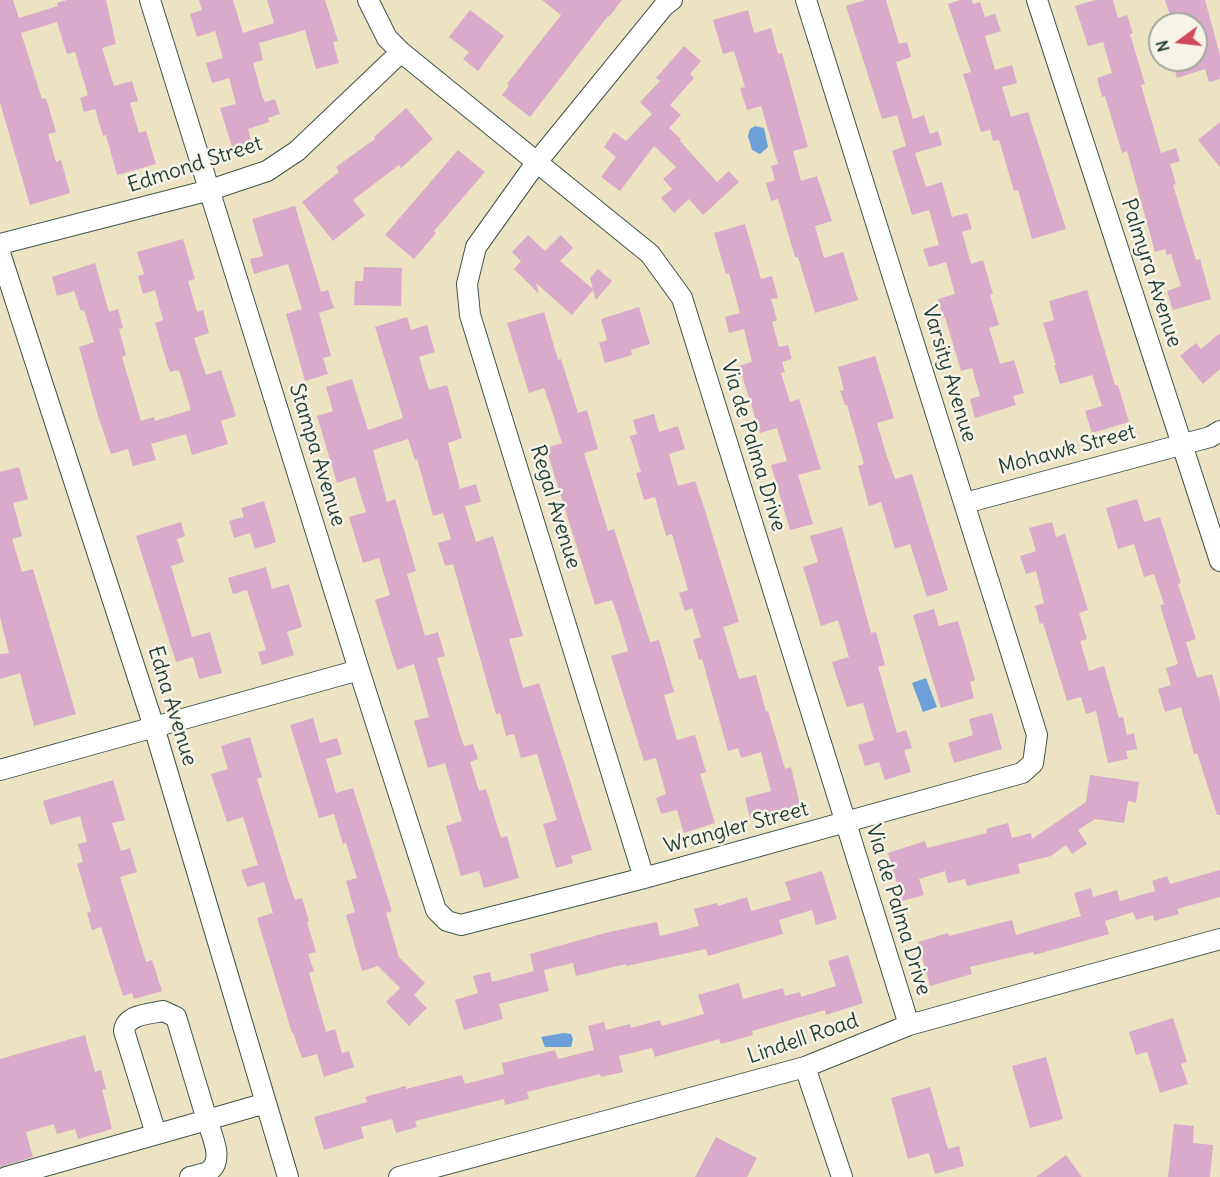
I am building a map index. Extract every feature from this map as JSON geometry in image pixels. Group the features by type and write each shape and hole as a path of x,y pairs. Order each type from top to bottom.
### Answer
{"street":[{"name":"Stampa Avenue","path":"150,0 436,910 447,921"},
{"name":"Via de Palma Drive","path":"368,0 387,38 401,52 650,254 682,298 909,1025"},
{"path":"536,163 664,6 672,0"},
{"name":"Varsity Avenue","path":"806,0 1037,735 1033,763"},
{"name":"Palmyra Avenue","path":"1037,0 1220,561"},
{"name":"Edmond Street","path":"0,244 210,190 267,171 297,151 401,52"},
{"name":"Regal Avenue","path":"536,163 476,247 467,284 470,315 644,878"},
{"name":"Edna Avenue","path":"0,253 154,727 288,1177"},
{"name":"Mohawk Street","path":"965,503 1210,437 1220,431"},
{"path":"0,770 359,670"},
{"name":"Wrangler Street","path":"447,921 461,925 644,878 1022,773 1033,763"},
{"name":"Lindell Road","path":"399,1177 805,1067 909,1025 1220,939"},
{"path":"156,1134 124,1031 125,1024 130,1019 163,1011 176,1017 218,1156 215,1166 209,1172 190,1177"},
{"path":"805,1067 842,1177"},
{"path":"6,1177 266,1103"}],"water":[{"path":"755,126 764,128 768,147 760,154 752,150 748,136 750,129"},
{"path":"926,678 937,707 923,712 912,683"},
{"path":"571,1034 573,1039 571,1047 545,1047 541,1037"}],"building":[{"path":"0,0 13,0 19,18 58,6 57,3 67,0 106,0 116,44 102,48 114,86 132,81 138,101 130,103 139,133 146,131 156,164 117,175 106,135 103,136 95,109 84,112 80,98 88,95 75,52 67,54 57,22 21,33 42,99 46,98 56,132 48,134 56,162 61,160 70,193 30,205 0,103"},
{"path":"199,0 233,0 243,33 274,23 267,0 325,0 338,41 333,42 339,63 316,69 305,30 259,43 263,60 253,63 262,96 265,102 275,99 280,114 268,118 269,122 248,129 252,144 233,150 220,108 236,104 229,78 212,83 206,63 223,58 215,31 197,37 190,14 202,10"},
{"path":"542,0 622,0 530,117 502,95 509,86 507,84 561,15"},
{"path":"865,0 886,0 899,44 907,42 911,57 896,62 913,119 924,115 930,134 938,131 942,145 915,153 926,187 942,182 952,217 967,213 972,229 962,232 971,264 983,260 993,294 990,295 999,325 989,328 1000,364 1014,360 1024,393 1013,396 1016,405 975,418 970,399 980,396 972,368 961,371 938,299 955,294 946,262 929,267 923,249 939,245 929,210 912,215 892,151 906,146 897,115 882,119 846,6"},
{"path":"960,0 972,0 973,4 980,2 985,17 995,14 1001,31 985,36 995,70 1012,65 1017,83 1002,87 1011,117 1028,112 1066,229 1032,239 1018,190 1014,191 999,140 993,141 990,130 981,132 963,74 971,72 948,4"},
{"path":"1095,0 1113,0 1118,18 1127,15 1133,33 1130,34 1145,84 1141,85 1161,153 1176,148 1180,161 1170,164 1176,184 1173,185 1196,260 1200,259 1211,299 1173,310 1167,291 1181,286 1171,254 1167,255 1165,249 1155,252 1127,151 1122,153 1105,96 1102,97 1097,78 1112,73 1103,42 1088,46 1075,6"},
{"path":"1165,0 1205,0 1220,55 1220,79 1209,82 1206,72 1208,72 1208,12 1169,12"},
{"path":"470,10 504,36 478,71 463,59 469,52 449,37"},
{"path":"748,10 754,33 771,28 778,54 782,53 808,147 793,151 801,181 817,176 832,221 815,226 824,258 843,252 858,300 815,313 778,199 771,201 766,183 775,180 771,166 778,164 761,106 747,110 740,88 745,87 734,51 723,54 713,20"},
{"path":"684,46 701,61 690,74 694,78 670,105 681,115 669,128 717,182 729,171 739,182 703,215 689,199 674,213 661,198 672,189 663,179 676,167 654,146 620,191 601,177 616,157 604,147 614,132 626,141 652,114 640,102 660,81 656,78"},
{"path":"1175,72 1196,72 1177,78"},
{"path":"406,108 433,139 401,168 399,165 353,200 365,215 333,241 302,202 339,172 336,167 375,139 374,137"},
{"path":"1220,122 1220,167 1198,140"},
{"path":"458,150 485,172 434,231 436,233 414,259 385,235"},
{"path":"295,206 321,292 328,290 334,308 319,313 331,356 323,358 328,374 305,381 286,314 302,309 288,264 254,274 250,259 263,256 252,219"},
{"path":"745,224 761,279 772,276 778,298 771,299 777,320 772,322 779,347 788,345 792,359 782,362 785,372 781,373 790,402 799,399 821,469 798,475 813,524 790,530 771,465 787,461 777,428 760,433 739,366 752,362 744,329 729,333 725,317 740,313 729,273 726,274 714,233"},
{"path":"528,235 545,251 561,235 573,248 560,261 593,289 590,278 598,269 612,281 596,300 593,290 572,315 536,283 539,294 514,269 521,261 512,252"},
{"path":"183,239 195,279 188,281 197,312 203,310 209,333 194,338 206,375 221,370 236,416 221,421 228,444 192,455 186,434 151,444 156,460 133,466 128,449 111,454 98,416 79,347 94,342 84,310 81,311 74,291 57,296 52,277 95,263 109,312 118,309 123,328 119,329 126,355 122,357 141,421 154,417 155,421 191,410 179,370 170,372 167,364 155,323 163,320 155,290 143,294 138,276 144,274 137,252"},
{"path":"364,267 402,268 401,306 354,305 355,281 363,281"},
{"path":"1087,290 1115,385 1118,385 1129,422 1092,433 1085,411 1102,406 1092,375 1060,384 1043,323 1054,320 1049,301"},
{"path":"639,307 650,344 631,350 632,355 605,363 599,343 607,340 601,319"},
{"path":"544,312 558,360 561,359 578,413 587,410 598,449 584,453 608,531 614,529 650,642 659,640 674,692 664,695 677,740 695,735 706,772 700,774 715,823 684,833 677,810 661,814 656,798 666,794 656,758 644,761 611,656 628,651 620,623 612,600 595,605 546,448 562,443 544,388 529,393 507,323"},
{"path":"407,317 411,330 427,325 435,352 419,357 429,390 447,385 462,438 448,443 460,489 476,484 481,502 465,506 476,542 493,536 523,636 509,639 523,688 539,683 592,850 571,856 573,863 556,868 543,824 557,820 537,754 521,758 514,734 506,736 500,713 496,714 453,564 445,566 438,543 451,539 443,513 433,516 417,459 415,460 408,439 373,450 387,502 395,499 416,571 407,574 425,636 438,632 445,656 437,658 461,738 464,746 473,744 478,759 470,762 479,791 486,789 501,838 507,836 519,878 484,888 479,871 461,876 446,826 462,821 445,763 428,768 414,721 429,717 414,664 397,670 375,600 390,595 379,558 363,563 349,517 366,512 355,477 337,483 317,416 333,411 326,387 352,379 368,430 403,418 375,327"},
{"path":"1220,333 1220,369 1203,384 1180,356 1196,343 1201,349"},
{"path":"875,356 894,418 877,423 887,457 895,479 912,474 948,590 927,597 910,544 895,549 881,502 869,506 858,466 864,464 847,405 840,391 844,390 838,367"},
{"path":"654,414 659,432 678,426 685,449 669,454 678,486 695,481 704,507 739,622 723,627 739,679 756,675 785,769 791,767 800,805 750,818 745,798 771,791 761,752 741,758 738,748 728,751 702,659 699,660 693,640 701,637 692,608 685,611 679,593 688,590 672,534 666,536 655,497 644,500 636,473 641,472 630,436 637,434 633,420"},
{"path":"19,467 28,499 13,503 22,536 12,539 22,572 33,569 76,714 34,726 20,673 0,679 0,654 9,653 0,617 0,472"},
{"path":"1137,499 1144,522 1160,517 1196,639 1186,642 1197,678 1212,674 1220,701 1220,815 1217,815 1197,753 1194,754 1181,707 1165,712 1158,689 1171,685 1166,668 1178,664 1160,605 1164,604 1154,574 1144,577 1134,544 1118,549 1106,508"},
{"path":"264,501 276,542 255,549 250,533 234,538 229,521 244,517 241,508"},
{"path":"181,522 185,536 177,539 184,562 171,566 192,637 210,632 222,673 199,679 193,657 176,662 136,536"},
{"path":"1052,522 1056,537 1065,534 1088,610 1079,613 1087,639 1080,641 1089,671 1104,666 1119,718 1123,717 1127,735 1134,733 1137,749 1126,751 1128,759 1108,763 1096,711 1086,714 1081,697 1067,701 1043,623 1040,624 1035,606 1044,603 1036,571 1026,574 1020,556 1036,551 1029,528"},
{"path":"842,527 871,633 876,632 885,665 878,667 897,733 906,730 912,748 904,750 911,772 885,780 879,762 865,766 858,745 874,740 863,703 847,707 832,662 849,657 838,620 821,626 803,567 818,562 810,536"},
{"path":"266,567 272,589 289,584 302,627 287,632 294,655 262,665 258,652 266,650 247,590 233,594 228,578"},
{"path":"934,609 939,626 958,621 975,680 970,682 974,698 941,708 913,615"},
{"path":"992,713 1002,749 954,763 948,743 973,735 969,719"},
{"path":"313,718 320,743 337,738 342,754 326,759 336,793 353,788 392,911 386,913 399,957 425,983 414,995 427,1008 409,1026 386,1002 400,988 378,966 362,971 346,915 355,912 346,881 357,878 334,814 319,818 290,725"},
{"path":"250,737 262,777 257,779 289,883 295,900 302,898 309,921 307,922 316,952 308,954 314,971 309,973 326,1032 335,1029 342,1053 349,1051 354,1067 324,1077 317,1054 302,1058 292,1033 257,918 273,913 264,882 247,887 241,870 258,865 243,817 227,822 211,774 228,769 221,746"},
{"path":"1090,775 1139,782 1136,803 1128,801 1124,823 1095,819 1078,830 1087,844 1072,854 1066,845 1051,856 1018,864 1020,873 967,886 965,879 948,883 945,871 919,879 924,895 902,901 888,853 925,841 927,848 987,833 986,829 1008,823 1012,838 1031,833 1032,839 1086,802"},
{"path":"113,780 125,820 112,823 121,851 130,848 137,872 120,877 146,962 152,960 162,991 134,999 132,993 123,996 101,927 92,930 87,913 91,911 77,864 83,862 78,844 87,842 80,816 50,825 43,801"},
{"path":"1220,870 1220,897 1177,909 1179,914 1154,921 1153,915 1136,920 1133,912 1105,921 1109,934 1034,955 1033,952 970,967 972,974 930,986 918,942 948,933 949,936 1012,920 1016,935 1081,916 1074,893 1091,888 1093,897 1117,890 1120,901 1155,891 1152,881 1167,876 1170,884"},
{"path":"822,871 837,919 816,925 812,910 779,920 783,934 708,956 706,949 576,976 573,963 544,970 549,991 499,1004 503,1019 464,1030 455,1000 478,993 473,976 490,972 492,982 534,971 530,954 609,932 657,922 660,936 699,926 694,909 717,903 718,906 747,897 751,911 791,900 785,882"},
{"path":"848,955 863,1003 826,1015 825,1010 752,1031 753,1035 721,1044 719,1039 655,1057 652,1048 619,1056 623,1072 601,1077 600,1074 527,1092 529,1099 505,1105 504,1099 415,1121 417,1127 396,1133 392,1119 361,1127 364,1138 324,1150 314,1117 367,1102 365,1097 462,1075 465,1084 504,1074 502,1063 555,1050 558,1059 594,1050 588,1026 604,1022 606,1030 630,1024 631,1028 660,1020 662,1026 704,1014 698,995 739,983 743,999 783,988 785,996 800,992 801,997 836,986 828,961"},
{"path":"1173,1018 1187,1062 1181,1064 1188,1084 1160,1093 1147,1052 1136,1055 1129,1032"},
{"path":"85,1035 95,1072 101,1070 106,1089 102,1090 112,1129 78,1139 75,1129 57,1134 54,1124 26,1132 33,1157 0,1167 0,1059"},
{"path":"1046,1057 1063,1119 1030,1128 1012,1066"},
{"path":"930,1087 948,1149 959,1146 964,1166 935,1174 929,1153 908,1159 891,1098"},
{"path":"1174,1124 1194,1126 1193,1143 1213,1145 1210,1177 1168,1177"},
{"path":"716,1137 757,1158 747,1177 695,1177"},
{"path":"1066,1155 1082,1177 1036,1177"}]}
